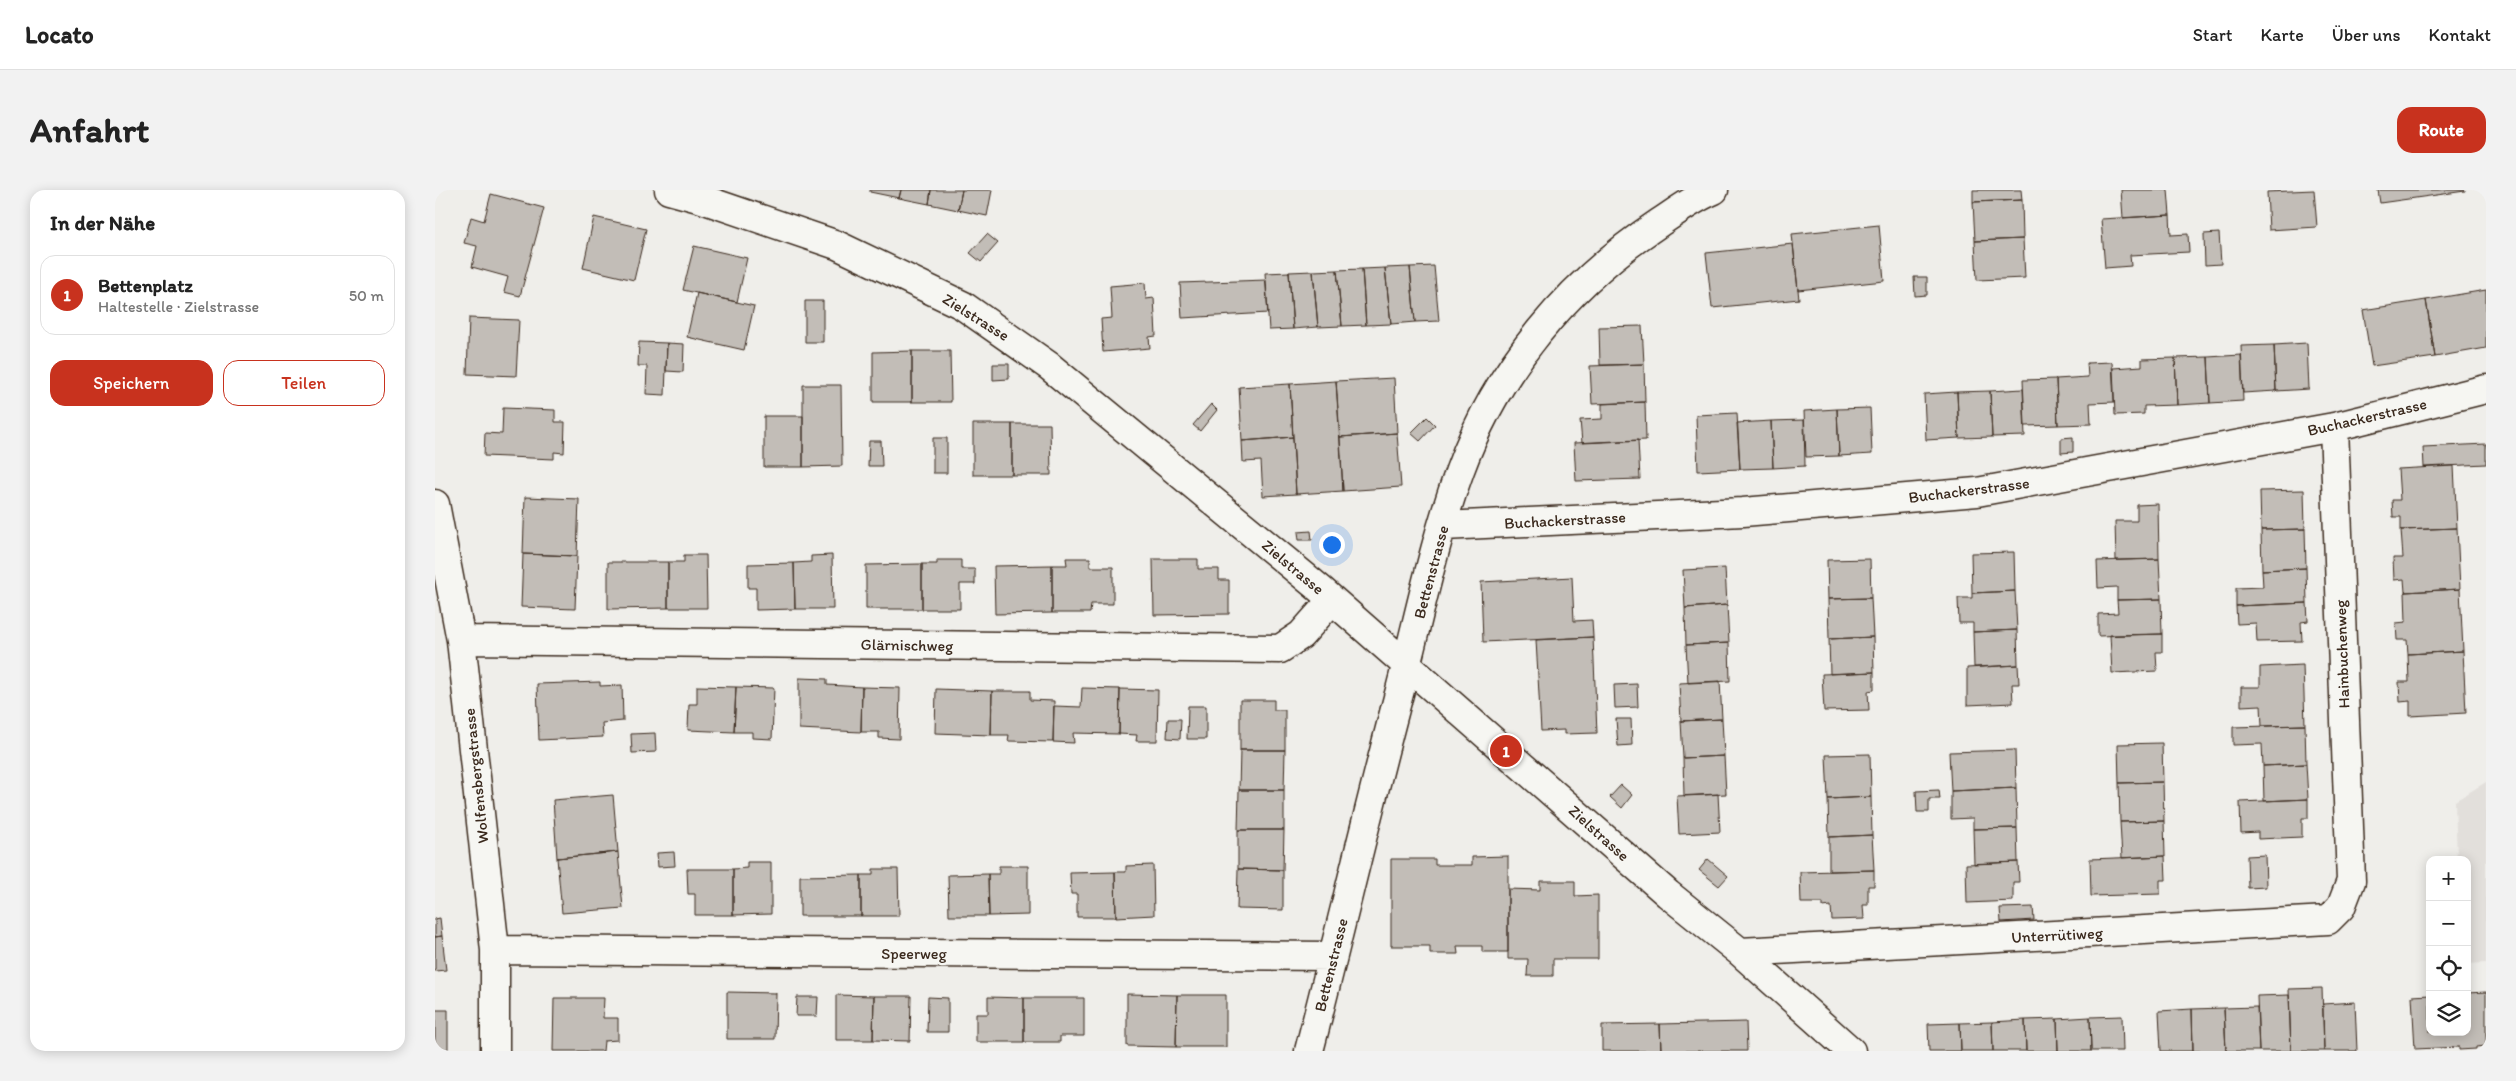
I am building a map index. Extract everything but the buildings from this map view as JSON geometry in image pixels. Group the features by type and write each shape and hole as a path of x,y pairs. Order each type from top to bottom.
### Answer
{"street":[{"name":"Zielstrasse","path":"669,190 702,199 837,245 962,305 1049,366 1333,600 1667,894 1740,952 1851,1051"},
{"name":"Bettenstrasse","path":"1309,1051 1443,526 1460,469 1479,427 1501,385 1540,329 1579,286 1623,246 1700,196 1714,190"},
{"name":"Buchackerstrasse","path":"1443,526 1743,512 1977,492 2334,427 2486,389"},
{"name":"Hainbuchenweg","path":"2334,427 2351,881"},
{"name":"Wolfensbergstrasse","path":"435,504 461,640 495,950 495,1051"},
{"name":"Glärnischweg","path":"461,640 1281,649 1301,635 1333,600"},
{"name":"Unterrütiweg","path":"1740,952 2328,920 2341,907 2351,881"},
{"name":"Speerweg","path":"495,950 1333,956"}],"shaded area":[{"path":"2486,782 2486,963 2471,964 2471,856 2457,856 2455,801"}],"place":[{"name":"Bettenplatz","path":"1506,751"}]}
